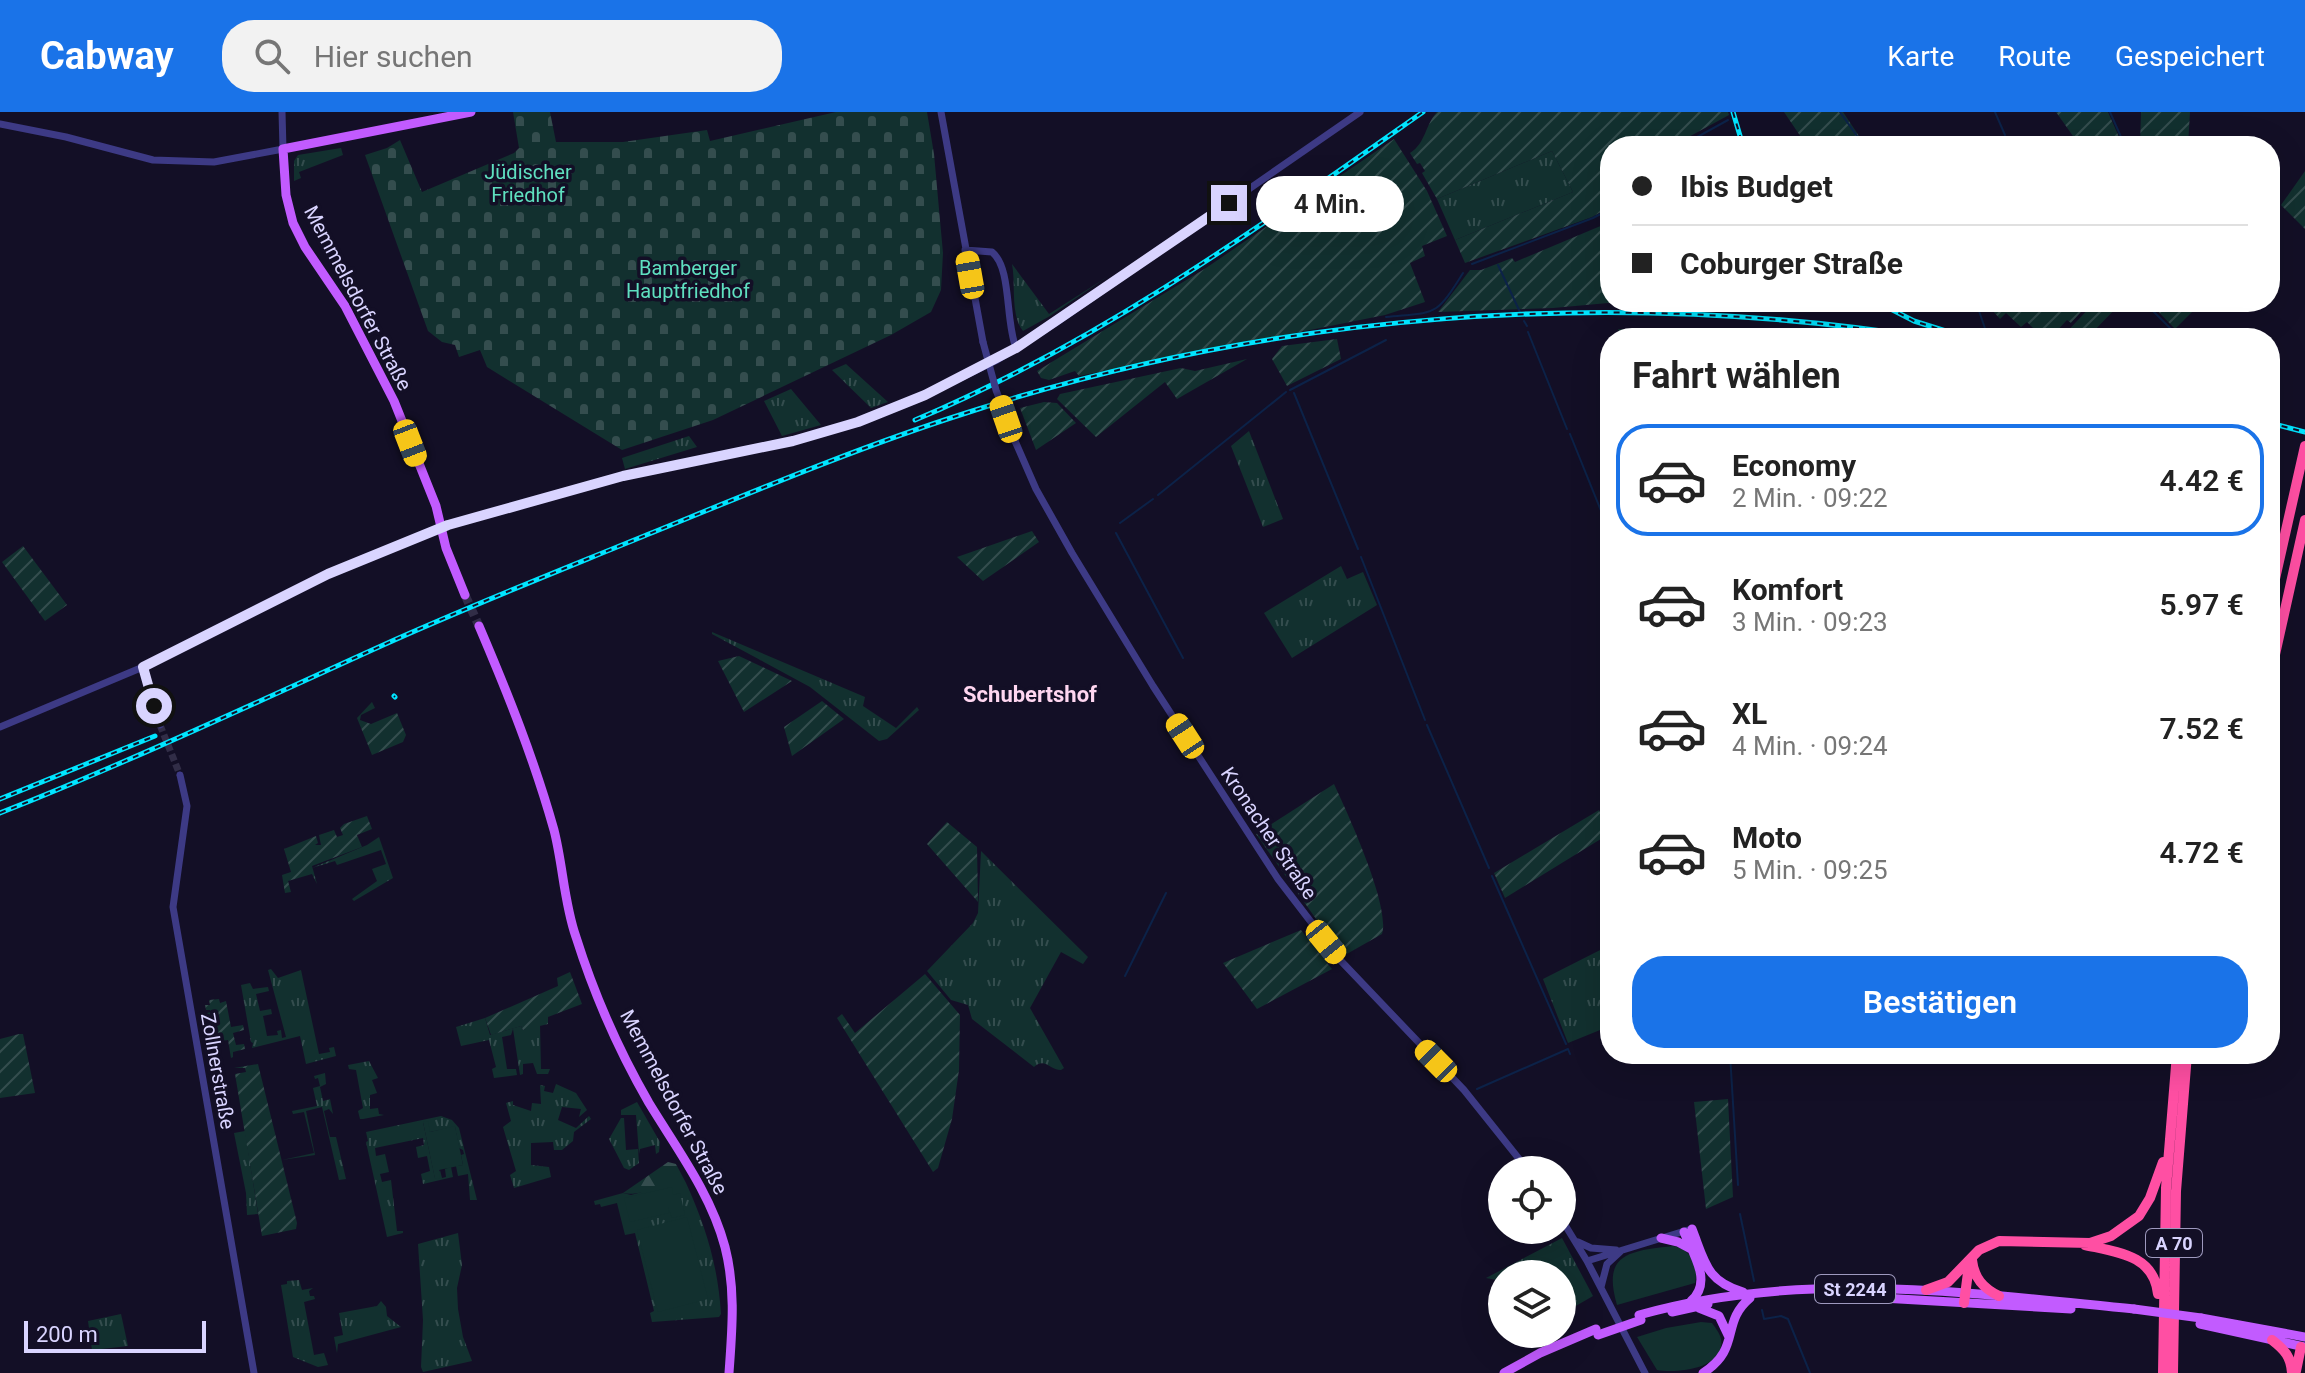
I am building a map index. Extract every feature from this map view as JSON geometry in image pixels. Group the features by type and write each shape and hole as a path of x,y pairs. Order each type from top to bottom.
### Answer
{"highway":[{"path":"2280,559 2304,450"},
{"path":"2280,633 2304,524"},
{"name":"A 70","path":"2163,1373 2168,1149 2176,1064"},
{"name":"A 70","path":"2176,1373 2173,1338 2178,1155 2186,1064"},
{"path":"1926,1290 1948,1282 1985,1246 1999,1241 2090,1243 2111,1236 2139,1216 2150,1198 2168,1149"},
{"path":"2072,1242 2126,1255 2147,1267 2157,1284 2163,1324"},
{"path":"1972,1260 1978,1280 1988,1291 1999,1296"},
{"path":"1964,1298 1966,1273 1972,1260"},
{"path":"2272,1340 2286,1351 2295,1372"},
{"path":"2295,1372 2304,1342"},
{"path":"2295,1372 2305,1362"}],"main road":[{"path":"283,149 470,112"},
{"name":"Memmelsdorfer Straße","path":"283,149 286,195 292,220 305,247 345,306 386,385 436,506 446,548 465,595"},
{"name":"Memmelsdorfer Straße","path":"479,626 535,764 558,846 571,923 607,1018 648,1100 705,1196 719,1229 727,1256 733,1299 729,1373"},
{"path":"1688,1230 1702,1280 1693,1304 1719,1316 1729,1340"},
{"path":"1688,1230 1714,1278 1748,1295 1735,1317 1720,1360 1703,1373"},
{"path":"1661,1238 1691,1249"},
{"name":"St 2244","path":"1504,1373 1597,1332 1640,1318 1693,1304 1806,1289 1926,1290 1964,1298 1999,1296 2201,1321 2304,1342"},
{"name":"St 2244","path":"1748,1295 1964,1298 2133,1312"},
{"name":"St 2244","path":"2201,1321 2272,1340 2304,1342"},
{"name":"St 2244","path":"1516,1373 1542,1356"}],"street":[{"path":"0,124 66,137 153,160 214,162 283,149 282,112"},
{"name":"Kronacher Straße","path":"941,112 983,342 996,390 1036,489 1169,711 1278,879 1351,972 1464,1090 1517,1156"},
{"path":"0,727 143,667 328,574 441,528 623,476 764,448 833,430 925,395 1016,348 1360,112"},
{"path":"965,250 992,252 1003,265 1009,324 1016,348"},
{"path":"143,667 160,725"},
{"name":"Zollnerstraße","path":"180,775 187,806 173,907 254,1373"},
{"path":"1587,1261 1688,1230"},
{"path":"1576,1240 1591,1248 1622,1250"},
{"path":"1576,1242 1645,1373"},
{"path":"1601,1287 1607,1264 1622,1250"}],"green space":[{"name":"Bamberger Hauptfriedhof","path":"513,112 550,112 556,142 623,142 707,130 710,141 836,112 927,112 943,253 941,290 931,312 891,335 713,420 622,450 487,367 480,350 459,357 455,345 442,342 428,331 365,155 400,140 422,192 514,153 519,148"},
{"path":"1437,112 1728,112 1729,115 1690,136 1600,136 1600,213 1465,263 1455,240 1573,192 1552,151 1437,199 1422,173 1425,171 1410,153 1419,144"},
{"path":"1784,112 1843,112 1859,136 1800,136"},
{"path":"2056,112 2108,112 2119,136 2073,136"},
{"path":"2141,112 2190,112 2189,136 2140,136"},
{"path":"1394,139 1427,191 1447,236 1422,246 1425,256 1410,263 1425,302 1385,315 1079,376 1075,371 1049,380 1041,378 1037,371 1206,268"},
{"path":"341,148 343,155 299,172 301,178 294,181 294,161 298,155"},
{"path":"1552,151 1573,192 1455,240 1437,199"},
{"path":"2305,171 2305,229 2281,205"},
{"path":"1600,226 1600,304 1438,312 1470,270 1481,270 1512,258 1515,262"},
{"path":"1012,264 1049,314 1107,277 1023,331 1016,317"},
{"path":"1994,312 2081,312 2071,323 2067,320 2059,328 2033,328 2027,322 2021,327 2006,313 2000,319"},
{"path":"2086,312 2112,312 2097,328 2070,328"},
{"path":"2159,312 2192,312 2176,328"},
{"path":"1337,339 1341,359 1287,386 1272,359 1282,346"},
{"path":"1247,359 1177,399 1165,382 1096,437 1057,399 1060,394 1181,368 1195,371"},
{"path":"846,364 888,402 871,408 832,370"},
{"path":"791,389 821,425 782,436 764,401"},
{"path":"1044,402 1057,403 1076,423 1036,450 1020,408"},
{"path":"1249,431 1283,519 1263,527 1231,446"},
{"path":"689,436 697,447 625,469 622,458"},
{"path":"1032,531 1039,542 983,581 957,557"},
{"path":"23,546 67,605 45,621 2,562"},
{"path":"1341,566 1347,579 1363,572 1377,605 1292,658 1264,613"},
{"path":"712,632 865,697 863,706 896,728 917,707 919,710 887,739 879,741 810,687"},
{"path":"739,656 792,681 744,712 718,661"},
{"path":"822,701 844,719 792,756 784,727"},
{"path":"372,702 375,708 361,715 360,720 371,724 397,713 406,735 403,742 372,755 357,718"},
{"path":"1334,784 1366,859 1383,921 1382,934 1345,955 1256,834"},
{"path":"1599,810 1600,840 1505,898 1494,873"},
{"path":"367,816 372,829 357,835 362,847 312,866 317,884 312,874 288,881 291,892 285,893 282,875 291,872 284,849 316,836 318,843 315,845 321,845 319,835 334,830 337,837 343,835 340,828 344,824"},
{"path":"947,822 977,847 978,902 927,844"},
{"path":"379,837 393,878 354,901 352,899 377,881 372,869 386,864 381,850 337,865 335,861 312,868 367,845"},
{"path":"981,851 1088,957 1083,964 1061,952 1030,1008 1064,1068 1061,1070 1041,1063 1034,1067 972,1019 968,1005 951,1000 927,971 973,923 978,913"},
{"path":"1301,930 1332,969 1257,1009 1223,963"},
{"path":"1600,950 1600,1030 1568,1043 1543,979"},
{"path":"271,969 278,978 301,970 319,1054 330,1052 329,1048 334,1047 336,1056 306,1064 300,1036 252,1048 241,985 250,983 253,989 268,987 269,991 256,994 260,1011 271,1009 272,1014 263,1016 267,1036 278,1035 277,1031 281,1030 282,1038 286,1037 268,970"},
{"path":"570,972 582,1004 548,1017 548,1024 523,1030 521,1026 491,1035 485,1018 558,986 557,978"},
{"path":"925,974 960,1015 959,1070 952,1119 938,1168 933,1172 837,1018 842,1014 855,1033"},
{"path":"219,999 220,1003 226,1001 231,1027 243,1025 244,1030 233,1033 236,1045 244,1044 245,1049 233,1052 231,1058 228,1040 213,1042 207,1013 211,1012 206,1010 209,1000"},
{"path":"485,1018 490,1035 521,1026 523,1030 540,1024 541,1069 550,1069 548,1074 537,1074 533,1063 523,1064 523,1074 520,1075 513,1029 511,1035 502,1037 507,1069 516,1069 517,1075 494,1078 492,1069 496,1067 489,1040 461,1046 456,1027"},
{"path":"23,1034 35,1093 0,1098 0,1039"},
{"path":"369,1061 378,1078 372,1080 377,1093 370,1095 370,1109 378,1108 379,1114 384,1115 360,1119 358,1111 363,1108 356,1070 349,1069 348,1065"},
{"path":"258,1064 297,1223 296,1229 262,1236 235,1074 246,1072 245,1068 234,1068"},
{"path":"325,1073 326,1084 320,1087 323,1101 330,1099 333,1114 329,1109 324,1111 330,1137 336,1137 346,1179 339,1180 322,1107 306,1111 315,1155 282,1160 314,1153 304,1112 293,1114 292,1111 317,1106 313,1088 320,1086 318,1078 314,1076"},
{"path":"556,1084 576,1093 587,1110 579,1117 581,1109 562,1107 558,1120 576,1128 589,1116 591,1119 574,1132 573,1141 562,1150 554,1150 553,1142 531,1143 531,1165 549,1167 551,1177 514,1188 510,1175 516,1171 503,1127 511,1121 506,1103 513,1101 513,1105 531,1111 532,1103 541,1104 540,1085 545,1086 544,1091 553,1093"},
{"path":"1728,1099 1733,1197 1706,1209 1694,1102"},
{"path":"637,1102 660,1142 656,1154 655,1145 640,1149 639,1154 636,1115 621,1115 621,1110"},
{"path":"441,1116 452,1120 459,1128 477,1200 470,1200 468,1174 458,1176 456,1166 463,1165 461,1155 464,1154 459,1148 455,1127 430,1132 423,1122 435,1178 440,1170 442,1178 446,1177 445,1169 451,1167 453,1177 423,1184 421,1174 430,1171 427,1156 418,1158 416,1147 424,1145 423,1138 375,1148 376,1156 385,1154 389,1172 380,1174 382,1182 391,1180 397,1231 403,1231 387,1237 366,1132"},
{"path":"621,1118 624,1118 626,1150 638,1149 639,1163 629,1170 624,1168 609,1139"},
{"path":"428,1121 430,1132 455,1126 463,1165 439,1170 440,1178 435,1179 423,1122"},
{"path":"245,1131 258,1214 247,1215 246,1193 234,1133"},
{"path":"668,1162 676,1164 686,1183 623,1193"},
{"path":"678,1182 686,1183 705,1231 714,1263 721,1314 719,1317 652,1322 650,1313 654,1311 635,1233 625,1235 617,1203 601,1207 594,1201"},
{"path":"672,1187 673,1195 680,1193 685,1215 672,1218 668,1207 669,1213 630,1222 624,1198"},
{"path":"687,1217 708,1299 658,1312 637,1230"},
{"path":"458,1233 462,1265 457,1288 458,1309 463,1337 472,1361 423,1372 418,1244"},
{"path":"1551,1244 1565,1244 1574,1260 1520,1260"},
{"path":"1673,1246 1685,1251 1692,1259 1696,1270 1695,1283 1617,1305 1613,1275 1622,1258 1643,1250"},
{"path":"1576,1264 1593,1296 1576,1306"},
{"path":"299,1280 302,1290 313,1288 309,1291 315,1299 304,1302 314,1355 324,1353 328,1365 318,1367 293,1357 281,1285"},
{"path":"381,1301 386,1307 387,1316 401,1327 338,1344 337,1353 334,1337 343,1335 339,1313 377,1306"},
{"path":"121,1314 128,1346 92,1350 88,1321"},
{"path":"1712,1323 1721,1346 1712,1360 1695,1368 1657,1370 1637,1337 1666,1328"}],"waterway":[{"path":"1840,112 1857,136"},
{"path":"1995,112 2005,135"},
{"path":"2110,112 2121,136"},
{"path":"1699,136 1728,120"},
{"path":"1472,264 1600,214"},
{"path":"1498,265 1520,312"},
{"path":"1386,317 1433,310 1446,298 1463,273"},
{"path":"1979,312 1985,328"},
{"path":"2154,312 2170,328"},
{"path":"1524,321 1527,326"},
{"path":"1528,332 1567,429"},
{"path":"1290,390 1386,340"},
{"path":"1158,495 1286,392"},
{"path":"1294,393 1358,549"},
{"path":"1570,434 1600,508"},
{"path":"1120,523 1153,499"},
{"path":"1116,533 1183,658"},
{"path":"1361,557 1425,720"},
{"path":"1427,725 1489,868"},
{"path":"1492,876 1566,1044"},
{"path":"1125,976 1166,893"},
{"path":"1477,1089 1568,1049 1570,1054"},
{"path":"1731,1064 1738,1185"},
{"path":"1740,1214 1754,1281"},
{"path":"1762,1310 1764,1319 1781,1316 1788,1319 1810,1373"}],"tunnel":[{"path":"465,595 479,626"},
{"path":"160,725 180,775"}],"railway":[{"path":"915,420 983,389 1114,319 1240,239 1423,112"},
{"path":"1733,112 1740,136"},
{"path":"1896,312 1936,328"},
{"path":"0,813 144,753 446,617 763,487 966,413 1082,379 1201,352 1322,332 1443,319 1565,313 1687,314 1854,328"},
{"path":"2280,426 2305,432"},
{"path":"0,799 155,736"}],"district":[{"name":"Schubertshof","path":"1030,694"}],"route":[{"path":"154,706 143,667 328,574 448,525 623,476 793,441 858,422 925,395 997,360 1229,203"}],"park label":[{"name":"Jüdischer Friedhof","path":"528,184"}]}
